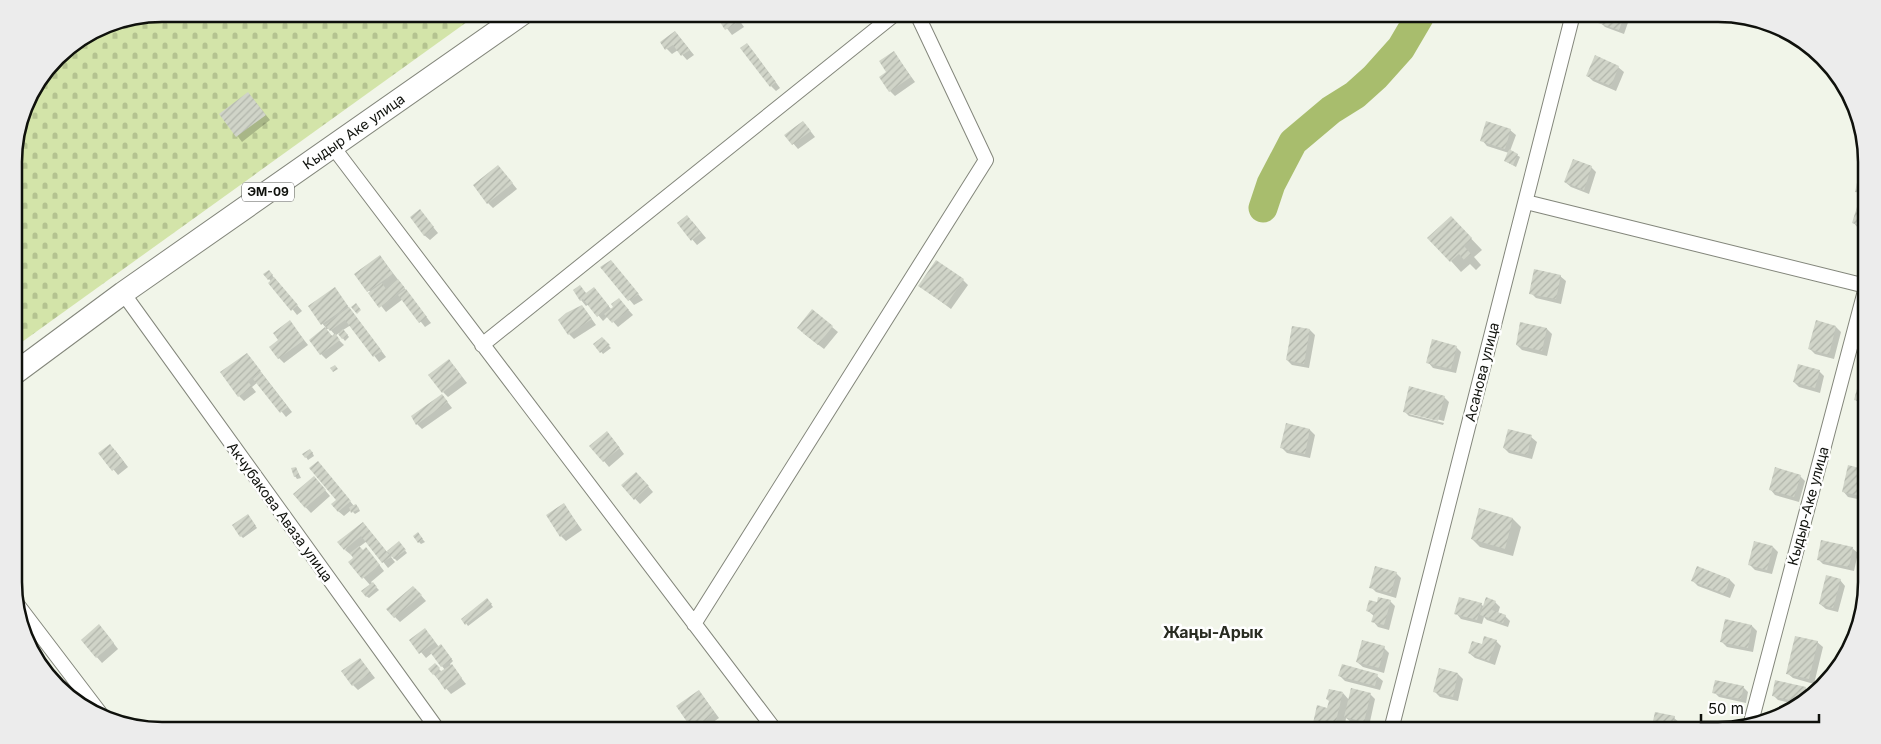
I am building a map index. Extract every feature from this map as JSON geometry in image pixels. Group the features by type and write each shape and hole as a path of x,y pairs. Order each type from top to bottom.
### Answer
{"highway":[{"name":"Кыдыр Аке улица","path":"23,367 123,293 509,23"}],"street":[{"path":"482,345 884,23"},
{"path":"694,624 986,160 921,23"},
{"name":"Асанова улица","path":"1393,721 1571,23"},
{"path":"333,147 769,722"},
{"path":"1526,202 1858,284"},
{"name":"Акчубакова Аваза улица","path":"123,293 432,722"},
{"name":"Кыдыр-Аке улица","path":"1752,717 1858,316"},
{"path":"28,619 93,703"}],"green space":[{"path":"465,23 23,341 23,153 27,126 37,100 51,77 63,63 85,46 117,30 144,24"}],"building":[{"path":"721,23 737,23 725,30"},
{"path":"1598,23 1622,23 1619,30"},
{"path":"675,31 690,50 681,56 673,45 665,50 660,42"},
{"path":"747,43 776,82 770,87 740,48"},
{"path":"894,51 911,77 889,92 879,77 886,72 879,61"},
{"path":"1595,55 1619,66 1611,86 1586,76"},
{"path":"248,92 266,115 236,137 219,114"},
{"path":"803,121 811,131 792,145 784,135"},
{"path":"1486,121 1511,129 1505,149 1480,141"},
{"path":"1509,149 1518,154 1513,165 1504,161"},
{"path":"1573,159 1592,166 1584,190 1564,182"},
{"path":"498,165 513,183 487,204 473,185"},
{"path":"1858,178 1858,193 1855,192"},
{"path":"1858,204 1858,225 1852,223"},
{"path":"420,209 434,227 424,236 410,217"},
{"path":"687,215 701,233 691,241 677,223"},
{"path":"1451,216 1472,238 1464,246 1471,254 1464,260 1459,254 1450,262 1427,238"},
{"path":"380,255 393,274 367,292 354,274"},
{"path":"611,260 639,294 628,301 600,267"},
{"path":"936,260 964,279 946,305 918,286"},
{"path":"1534,269 1561,275 1556,299 1529,294"},
{"path":"269,270 273,275 268,280 263,274"},
{"path":"274,277 298,305 291,311 268,283"},
{"path":"398,279 405,288 379,308 368,293 382,283 386,289"},
{"path":"580,285 586,293 594,287 609,306 597,317 583,299 580,301 573,290"},
{"path":"335,287 348,306 321,325 308,306"},
{"path":"406,289 427,317 419,323 398,295"},
{"path":"619,298 629,310 612,323 604,314 613,307 611,304"},
{"path":"356,303 361,310 357,314 351,307"},
{"path":"582,305 592,319 568,335 558,320 566,313"},
{"path":"349,307 382,351 373,357 345,320 330,331 325,325"},
{"path":"812,309 833,326 818,345 797,328"},
{"path":"290,320 304,340 278,359 269,347 278,340 273,333"},
{"path":"1816,320 1836,326 1829,355 1808,349"},
{"path":"1520,322 1547,328 1542,351 1516,345"},
{"path":"1292,326 1310,329 1304,364 1286,360"},
{"path":"325,327 332,336 335,333 340,340 320,355 309,340"},
{"path":"343,329 348,335 342,339 338,334"},
{"path":"602,337 610,345 600,353 593,344"},
{"path":"1432,339 1457,346 1451,369 1426,363"},
{"path":"247,353 261,371 248,381 252,387 238,397 220,372"},
{"path":"449,359 462,377 442,393 428,375"},
{"path":"1798,364 1820,370 1815,388 1793,382"},
{"path":"335,365 338,369 333,372 330,368"},
{"path":"261,372 288,407 280,413 253,379"},
{"path":"1858,385 1858,401 1854,400"},
{"path":"1409,386 1445,396 1438,421 1403,412"},
{"path":"442,394 448,402 416,425 411,416"},
{"path":"1286,423 1310,429 1305,454 1280,448"},
{"path":"1508,429 1532,435 1527,455 1503,448"},
{"path":"607,431 620,448 603,462 589,446"},
{"path":"110,444 124,462 112,471 98,453"},
{"path":"310,449 313,453 305,458 302,454"},
{"path":"318,461 351,501 338,512 331,504 336,500 309,468"},
{"path":"1848,465 1858,468 1858,495 1842,492"},
{"path":"296,467 299,475 294,477 291,468"},
{"path":"1775,467 1801,475 1794,497 1769,490"},
{"path":"636,472 649,486 634,500 621,485"},
{"path":"314,476 326,490 305,508 293,494"},
{"path":"564,503 578,525 560,537 546,515"},
{"path":"356,504 359,509 351,513 349,507"},
{"path":"1479,508 1513,518 1505,549 1471,539"},
{"path":"248,514 256,526 240,537 232,525"},
{"path":"363,522 391,557 382,563 361,536 344,550 337,542"},
{"path":"418,532 423,539 418,543 413,536"},
{"path":"1821,540 1853,547 1849,567 1817,560"},
{"path":"399,541 406,550 394,559 387,551"},
{"path":"1754,541 1773,546 1767,570 1748,565"},
{"path":"359,546 363,550 366,547 380,565 362,579 348,562 353,558 350,553"},
{"path":"1375,566 1397,572 1391,593 1369,588"},
{"path":"1697,566 1730,579 1725,594 1691,581"},
{"path":"1826,575 1841,579 1833,608 1819,604"},
{"path":"373,582 377,587 366,597 361,591"},
{"path":"413,586 422,595 394,618 386,609"},
{"path":"1378,597 1391,600 1384,625 1371,622 1374,613 1366,611 1369,600 1377,602"},
{"path":"1459,597 1482,603 1477,620 1454,614"},
{"path":"1486,597 1496,601 1492,610 1506,615 1503,623 1480,615"},
{"path":"487,598 492,604 465,625 461,619"},
{"path":"1725,619 1752,625 1748,648 1720,642"},
{"path":"99,624 114,643 96,658 81,640"},
{"path":"425,628 435,642 419,654 409,640"},
{"path":"1484,636 1497,640 1489,661 1468,653 1472,641 1482,644"},
{"path":"1795,636 1818,641 1809,679 1786,674"},
{"path":"1362,640 1385,646 1379,668 1356,662"},
{"path":"441,644 452,659 441,667 430,652"},
{"path":"360,658 371,673 352,686 341,671"},
{"path":"435,663 440,668 433,675 428,669"},
{"path":"452,664 462,678 445,690 435,675"},
{"path":"1342,664 1378,674 1375,686 1338,676"},
{"path":"1439,668 1458,673 1453,697 1433,692"},
{"path":"1715,680 1744,686 1741,699 1712,693"},
{"path":"1775,680 1806,687 1805,692 1792,701 1772,696"},
{"path":"1351,688 1371,693 1364,721 1344,717"},
{"path":"1329,689 1343,692 1337,721 1313,721 1317,705 1327,708 1329,701 1326,699"},
{"path":"699,690 715,713 703,722 687,722 676,706"},
{"path":"1655,712 1675,716 1674,721 1653,721"}],"waterway":[{"path":"1263,208 1271,184 1293,142 1331,110 1355,95 1375,77 1401,48 1416,23"}],"district":[{"name":"Жаңы-Арык","path":"1213,632"}]}
